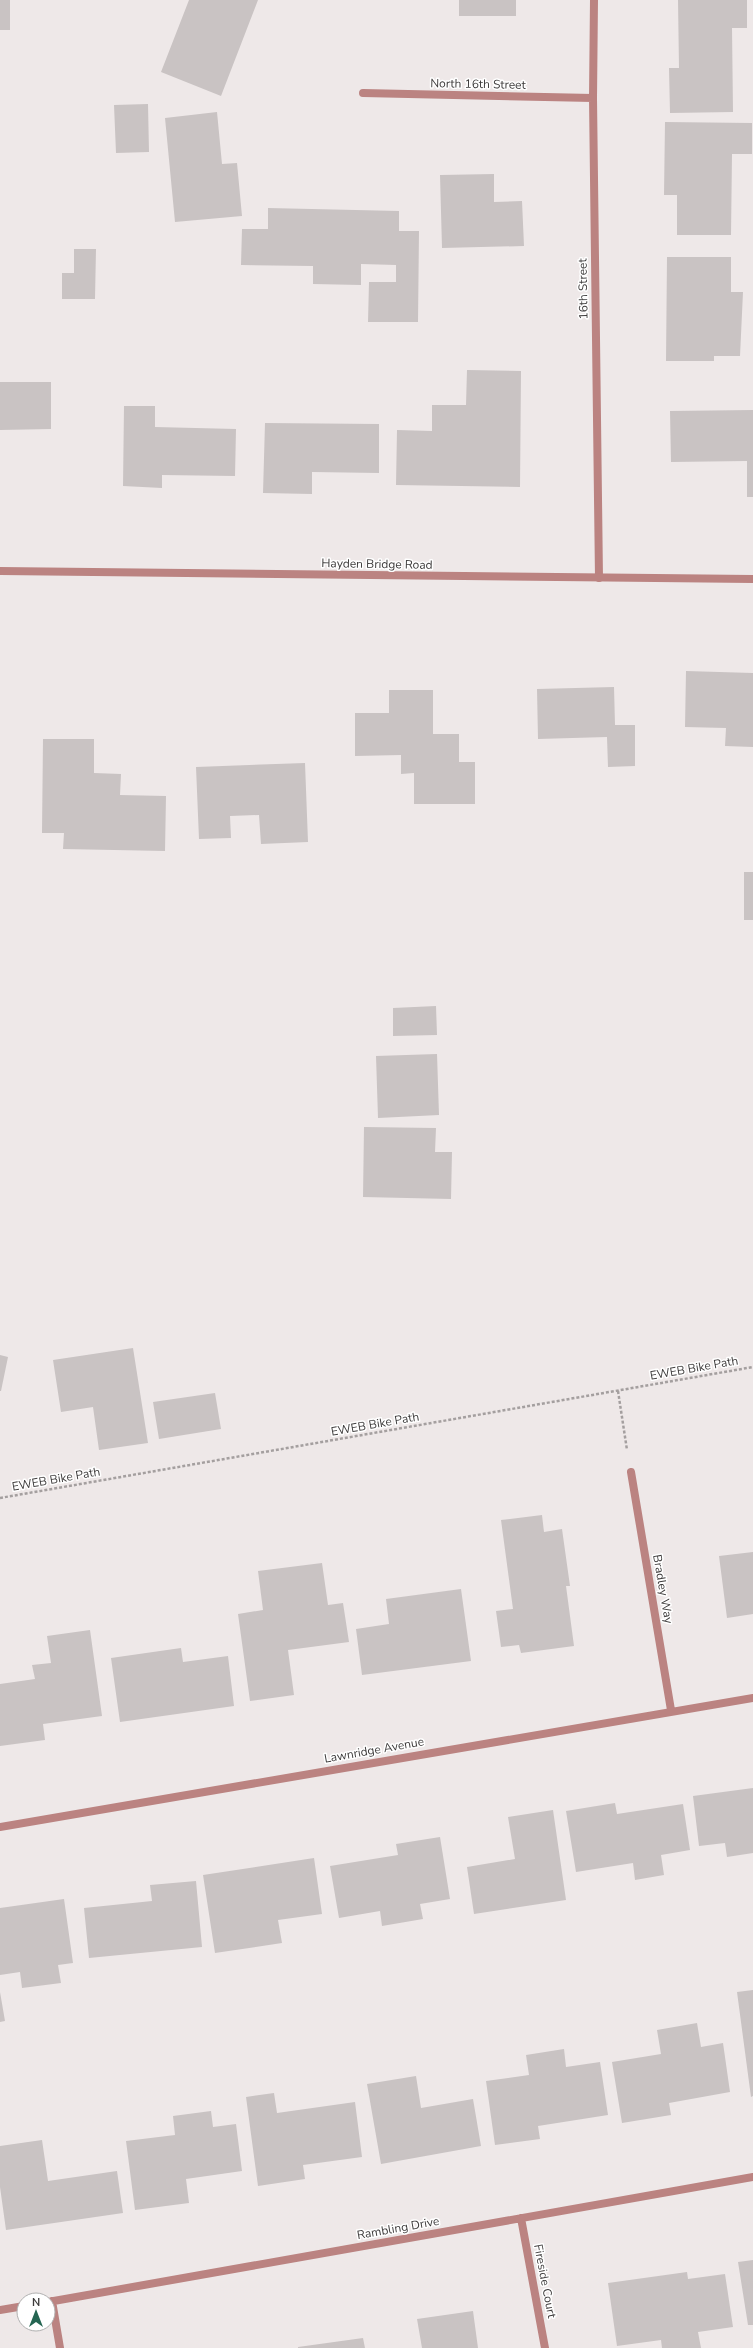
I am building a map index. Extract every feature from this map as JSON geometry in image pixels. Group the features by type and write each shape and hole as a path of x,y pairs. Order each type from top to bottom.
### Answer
{"street":[{"name":"16th Street","path":"594,0 593,98 599,578"},
{"name":"North 16th Street","path":"363,93 593,98"},
{"name":"Hayden Bridge Road","path":"0,572 753,580"},
{"name":"Bradley Way","path":"631,1472 672,1710"},
{"name":"Lawnridge Avenue","path":"0,1827 672,1710 753,1698"},
{"name":"Rambling Drive","path":"56,2301 753,2177"},
{"name":"Fireside Court","path":"520,2218 545,2348"},
{"path":"0,2310 16,2307"},
{"path":"56,2330 60,2348"}],"path":[{"name":"EWEB Bike Path","path":"0,1498 753,1367"},
{"path":"618,1391 631,1472"}],"building":[{"path":"0,0 10,0 10,30 0,30"},
{"path":"189,0 258,0 221,96 161,72"},
{"path":"459,0 516,0 516,16 459,16"},
{"path":"678,0 747,0 747,28 732,28 733,112 670,113 669,68 679,68"},
{"path":"148,104 149,152 116,153 114,105"},
{"path":"217,112 222,164 237,163 242,216 175,222 165,118"},
{"path":"665,122 752,123 752,154 732,154 731,235 677,235 677,195 664,195"},
{"path":"494,174 494,202 522,201 524,246 442,248 440,175"},
{"path":"268,208 399,211 399,231 419,231 418,322 368,322 369,282 396,282 396,265 361,264 361,285 313,284 313,266 241,265 242,229 268,229"},
{"path":"74,249 96,249 95,299 62,299 62,273 74,273"},
{"path":"667,257 731,257 731,292 743,292 740,356 714,356 714,361 666,361"},
{"path":"467,370 521,371 520,487 396,485 397,430 432,431 432,405 466,405"},
{"path":"0,382 51,382 51,429 0,430"},
{"path":"124,406 155,406 155,427 236,429 235,476 162,475 162,488 123,486"},
{"path":"753,410 753,497 747,497 747,461 671,462 670,411"},
{"path":"265,423 379,424 379,473 312,472 312,494 263,493"},
{"path":"686,671 753,673 753,747 725,746 726,728 685,727"},
{"path":"614,687 615,725 635,725 635,766 608,767 607,737 538,739 537,689"},
{"path":"389,690 433,690 433,734 459,734 459,762 475,762 475,804 414,804 414,773 401,774 401,755 355,756 355,713 389,713"},
{"path":"43,739 94,739 94,773 121,774 120,795 166,796 165,851 63,849 64,833 42,833"},
{"path":"305,763 308,842 261,844 259,815 230,816 231,838 199,839 196,767"},
{"path":"744,872 753,872 753,920 744,920"},
{"path":"436,1006 437,1035 393,1036 393,1008"},
{"path":"437,1054 439,1115 378,1118 376,1056"},
{"path":"364,1127 436,1128 435,1152 452,1152 451,1199 363,1197"},
{"path":"133,1348 148,1443 99,1450 93,1407 61,1412 53,1360"},
{"path":"0,1355 8,1357 1,1391 0,1391"},
{"path":"215,1393 221,1429 159,1439 153,1402"},
{"path":"542,1515 544,1532 562,1529 570,1586 566,1586 574,1646 521,1653 519,1645 501,1647 496,1611 513,1609 501,1520"},
{"path":"753,1552 753,1614 727,1618 719,1556"},
{"path":"322,1563 328,1605 343,1603 349,1642 288,1650 294,1695 250,1701 238,1614 263,1610 258,1571"},
{"path":"461,1589 471,1661 362,1675 356,1629 389,1624 386,1599"},
{"path":"90,1630 102,1716 43,1724 45,1740 0,1746 0,1684 35,1679 32,1665 51,1663 47,1636"},
{"path":"181,1648 183,1662 228,1656 234,1706 120,1722 111,1658"},
{"path":"753,1788 753,1853 727,1857 725,1843 699,1846 693,1796"},
{"path":"615,1803 617,1814 683,1804 690,1850 661,1855 664,1875 635,1880 633,1863 576,1872 566,1811"},
{"path":"553,1810 566,1900 474,1914 467,1867 515,1859 508,1817"},
{"path":"440,1837 450,1899 420,1904 423,1919 382,1926 380,1911 339,1918 330,1866 398,1855 396,1844"},
{"path":"314,1858 322,1914 278,1920 282,1943 215,1953 203,1875"},
{"path":"196,1881 202,1947 89,1958 84,1908 152,1901 150,1885"},
{"path":"64,1899 73,1963 58,1965 61,1983 22,1988 20,1972 0,1975 0,1908"},
{"path":"753,1990 753,2096 751,2097 737,1992"},
{"path":"0,1992 5,2021 0,2022"},
{"path":"697,2023 701,2047 723,2043 730,2092 669,2103 671,2115 622,2123 612,2062 661,2054 657,2030"},
{"path":"564,2049 566,2067 600,2062 608,2115 538,2126 540,2139 495,2145 486,2081 529,2075 526,2055"},
{"path":"416,2076 421,2108 473,2099 481,2146 381,2164 367,2084"},
{"path":"274,2093 277,2113 355,2102 362,2157 303,2165 305,2179 258,2186 246,2097"},
{"path":"211,2111 213,2127 236,2124 242,2171 186,2179 189,2203 135,2210 126,2141 175,2135 173,2116"},
{"path":"42,2140 48,2181 117,2171 123,2213 6,2230 0,2187 0,2146"},
{"path":"753,2260 753,2325 748,2325 738,2262"},
{"path":"687,2272 688,2279 725,2274 733,2327 698,2332 701,2348 662,2348 661,2340 617,2346 608,2283"},
{"path":"473,2311 478,2348 422,2348 417,2319"},
{"path":"363,2338 365,2348 298,2348 298,2347"}]}
